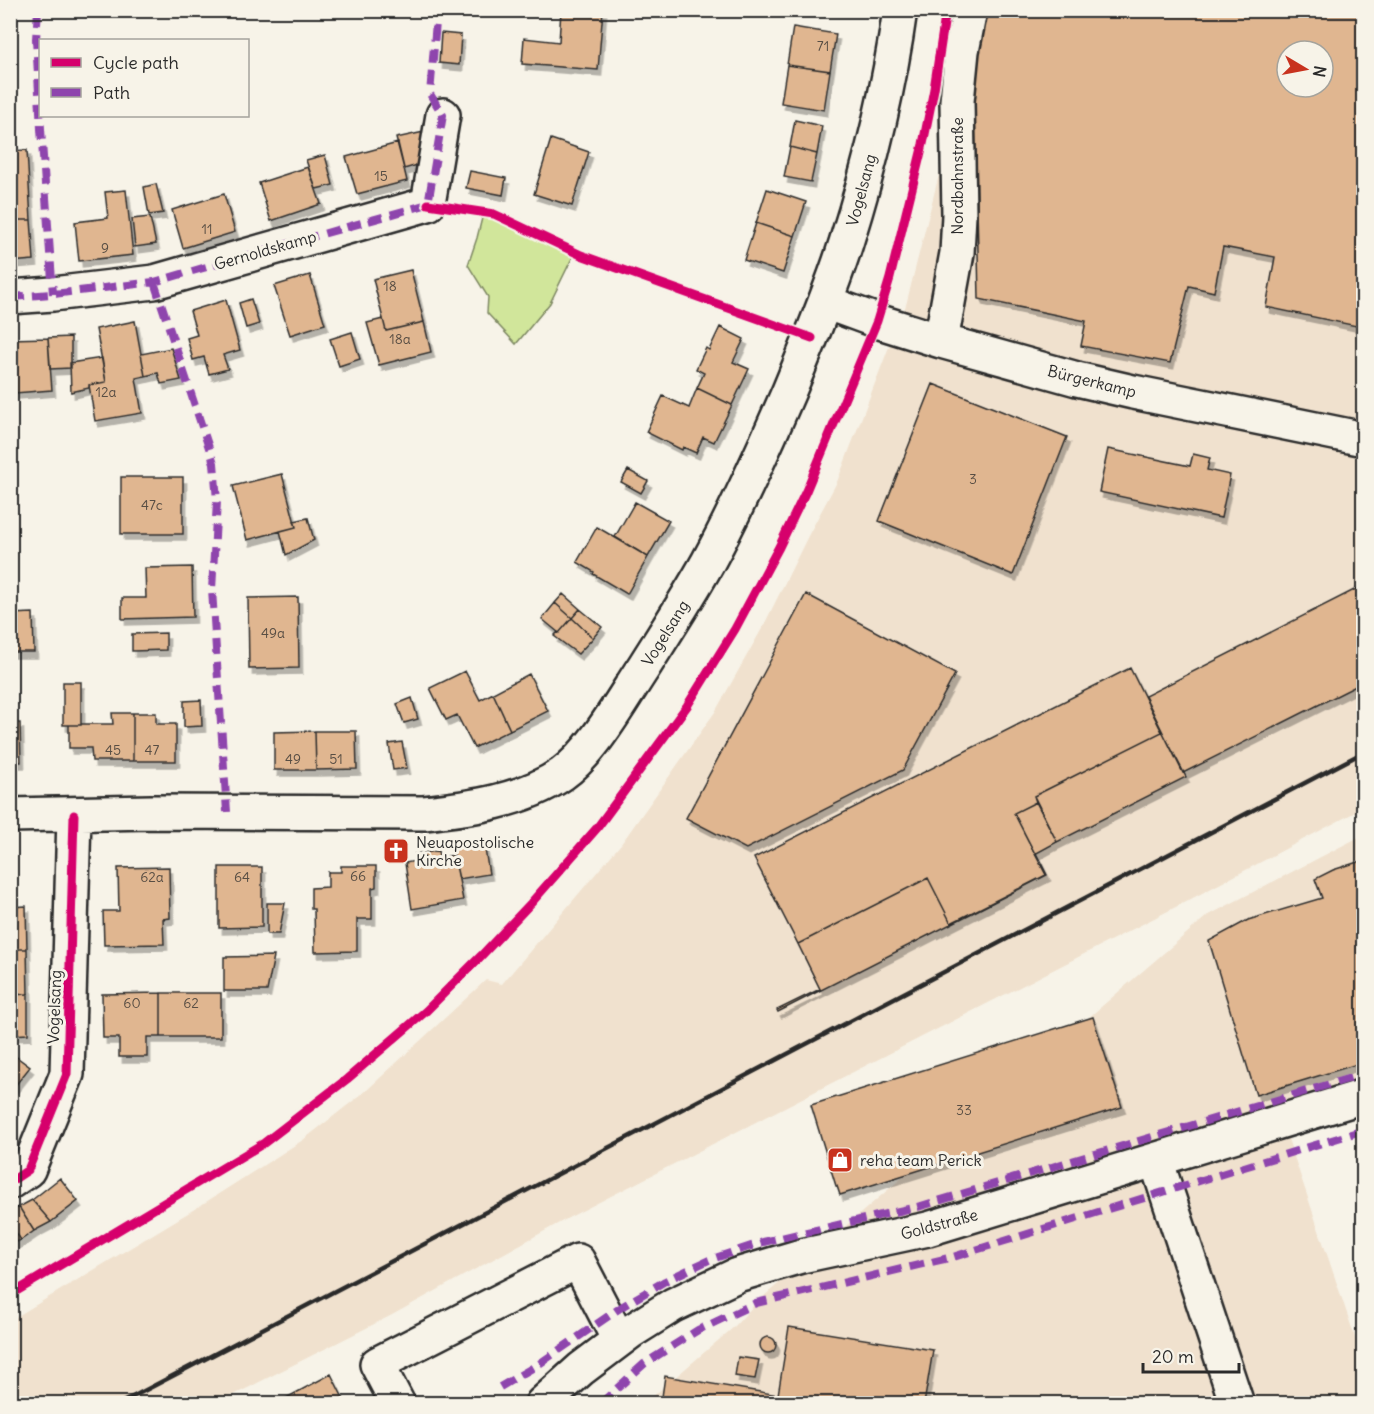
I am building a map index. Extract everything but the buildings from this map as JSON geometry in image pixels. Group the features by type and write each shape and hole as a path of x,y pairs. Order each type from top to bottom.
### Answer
{"street":[{"name":"Vogelsang","path":"10,815 151,812 424,813 460,809 520,795 561,775 577,761 596,738 663,637 707,564 773,428 825,302 846,244 866,175 891,67 900,10"},
{"name":"Nordbahnstraße","path":"941,341 957,253 960,215 957,102 962,51 970,10"},
{"name":"Gernoldskamp","path":"10,297 154,282 428,204 443,115"},
{"name":"Bürgerkamp","path":"825,302 941,341 1077,379 1364,439"},
{"name":"Vogelsang","path":"10,1182 28,1170 67,1074 74,815"},
{"name":"Goldstraße","path":"542,1404 581,1369 619,1340 674,1305 737,1275 801,1256 927,1229 1364,1096"},
{"path":"1156,1160 1237,1404"},
{"path":"398,1404 377,1364 578,1261 619,1340"}],"shaded area":[{"path":"966,11 1363,11 1363,808 1170,910 570,1217 392,1315 218,1403 11,1404 11,1320 198,1207 303,1140 367,1090 486,980 502,984 621,844 715,712 764,625 837,482 906,305 946,147"},
{"path":"1363,835 1363,1089 1280,1115 1363,1361 1363,1403 644,1404 734,1327 756,1303 1207,916"}],"green space":[{"path":"483,214 494,216 574,254 550,303 516,344 487,313 488,297 468,265"}],"railway":[{"path":"119,1404 1364,752"}],"marked path":[{"path":"38,10 36,39 39,93"},
{"path":"10,297 154,282 428,204 443,115 430,94 437,10"},
{"path":"40,117 53,294"},
{"path":"154,282 214,463 217,501 212,590 227,812"},
{"path":"500,1387 539,1364 623,1306 665,1281 709,1260 763,1242 921,1206 1364,1074"},
{"path":"600,1404 644,1364 698,1330 756,1303 953,1257 1364,1130"}],"cycle path":[{"path":"10,1295 264,1143 347,1079 426,1011 531,903 597,828 687,706 735,629 779,547 806,491 877,321 923,144 946,10"},
{"path":"428,204 494,214 581,255 812,338"},
{"path":"10,1182 28,1170 67,1074 74,815"}],"place":[{"name":"Neuapostolische Kirche","path":"396,851"},
{"name":"reha team Perick","path":"840,1160"}]}
